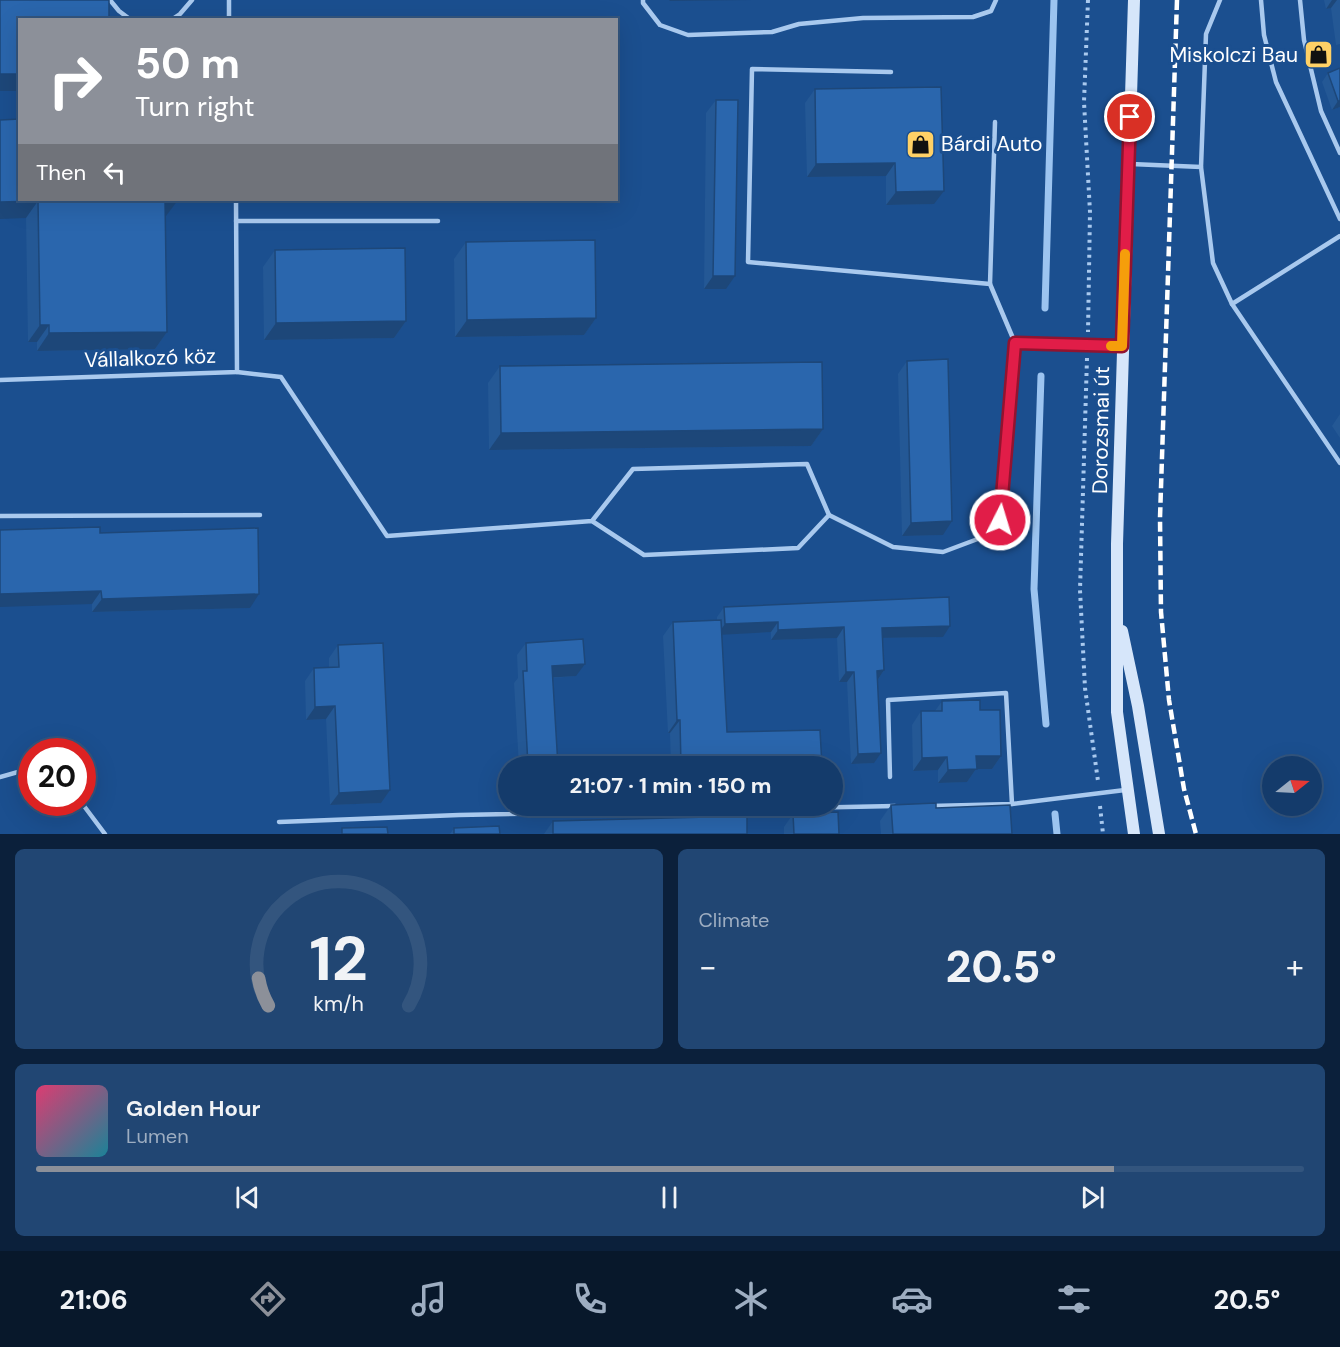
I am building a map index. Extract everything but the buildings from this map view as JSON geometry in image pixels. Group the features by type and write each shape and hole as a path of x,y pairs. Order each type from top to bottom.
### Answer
{"main road":[{"name":"Dorozsmai út","path":"1134,0 1122,346 1117,610 1117,712 1134,834"},
{"name":"Dorozsmai út","path":"1117,610 1138,706 1159,834"}],"lane":[{"path":"110,0 128,18"},
{"path":"174,18 192,0"},
{"path":"229,0 229,18"},
{"path":"643,0 660,25 688,34 772,32 799,24 862,18 973,17 991,11 996,0"},
{"path":"1220,0 1206,34 1201,168 1214,263 1232,304 1340,463"},
{"path":"1261,0 1264,35 1276,82 1340,219"},
{"path":"1300,0 1304,40 1321,111 1340,153"},
{"path":"891,72 752,69 748,262 990,284"},
{"path":"592,521 633,469 807,464 830,515 893,547 943,552 983,537 1000,520 1015,343 990,284 995,122"},
{"path":"1129,164 1201,168"},
{"name":"Vállalkozó köz","path":"0,380 237,372 236,201"},
{"path":"237,221 438,221"},
{"path":"1232,304 1340,236"},
{"path":"1015,343 1122,346"},
{"path":"237,372 281,377 387,536 592,521 644,555 798,548 830,515"},
{"path":"0,516 260,515"},
{"path":"890,777 888,700 1006,693 1012,804"},
{"path":"0,777 18,772"},
{"path":"930,806 1012,804 1128,789"},
{"path":"279,822 459,815 906,806"},
{"path":"92,816 105,834"}],"path":[{"path":"1088,0 1084,102 1090,212 1080,590 1085,688 1103,834"}],"waterway":[{"path":"1045,308 1054,0"},
{"path":"1041,376 1034,589 1046,724"},
{"path":"1055,814 1057,834"}],"railway":[{"path":"1177,0 1160,518 1161,612 1169,700 1184,789 1196,834"}],"slow traffic":[{"path":"1111,346 1122,346 1125,254"}],"place":[{"name":"Miskolczi Bau","path":"1319,55"},
{"name":"Bárdi Auto","path":"920,144"}],"route":[{"path":"1000,520 1015,343 1122,346 1130,117"}]}
